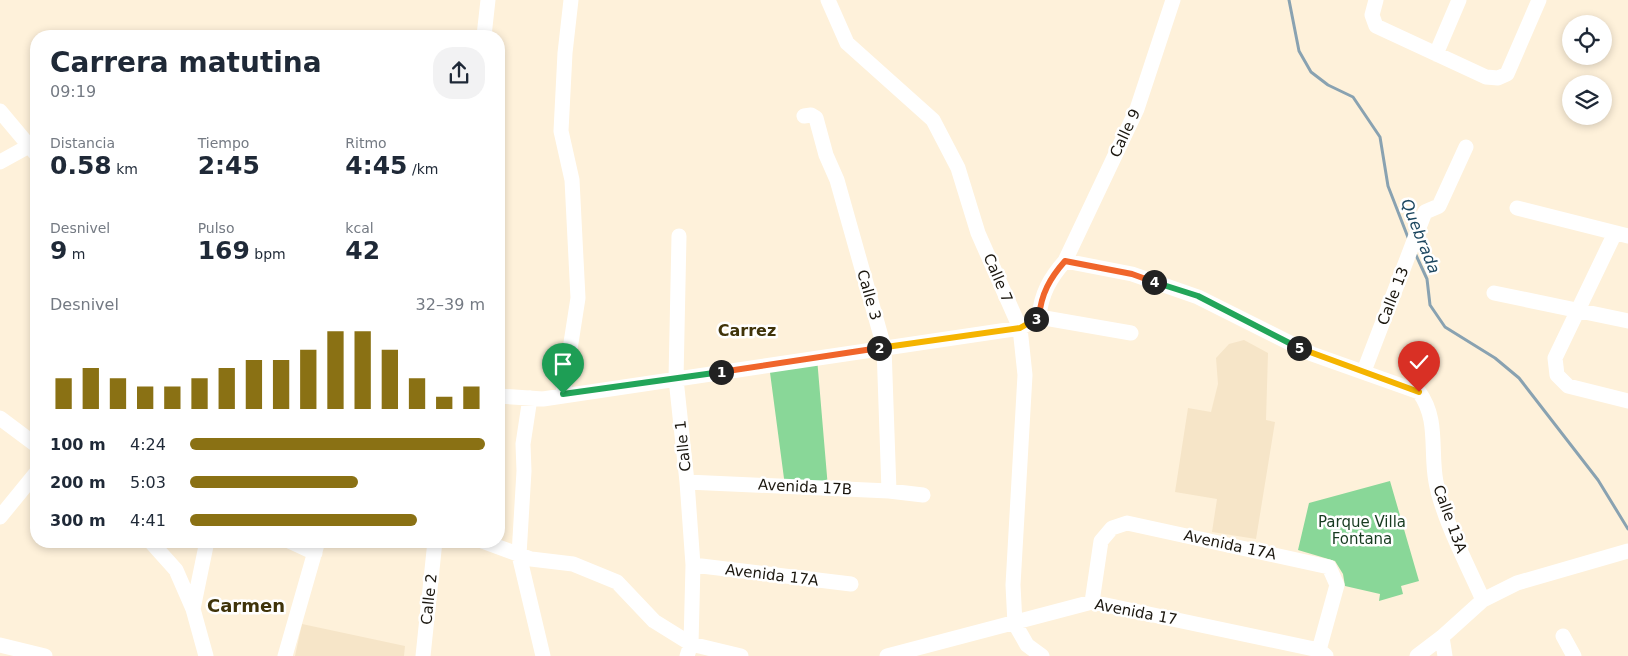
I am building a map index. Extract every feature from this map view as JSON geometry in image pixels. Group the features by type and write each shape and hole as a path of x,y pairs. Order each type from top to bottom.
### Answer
{"street":[{"path":"485,30 488,0"},
{"path":"563,394 578,298 572,180 562,131 565,53 570,0"},
{"name":"Calle 7","path":"828,0 846,43 933,120 958,168 978,233 1020,328 1025,375 1013,585 1015,624 1027,645 1042,656"},
{"name":"Calle 9","path":"1039,317 1040,302 1050,277 1065,261 1137,109 1173,0"},
{"path":"1376,0 1372,15 1376,26 1486,77 1498,78 1507,74 1539,0"},
{"path":"1436,54 1459,0"},
{"path":"0,112 30,147"},
{"name":"Calle 3","path":"804,116 811,115 816,118 826,156 837,180 884,347 889,491"},
{"name":"Calle 13","path":"1364,371 1425,212 1439,206 1466,147"},
{"path":"0,162 30,151"},
{"path":"1518,208 1621,235 1578,310 1555,358 1557,375 1568,386 1628,400"},
{"name":"Calle 1","path":"679,236 676,379 687,482 693,565 688,650"},
{"path":"1065,261 1132,274 1198,296 1312,354 1364,371"},
{"path":"1494,293 1628,321"},
{"path":"505,396 543,398 1020,328 1039,317 1131,333"},
{"name":"Calle 13A","path":"1364,371 1419,392 1428,404 1434,430 1436,481 1443,505 1483,600"},
{"path":"530,398 523,444 524,471 519,555 543,656"},
{"path":"0,418 30,440"},
{"path":"0,517 30,480"},
{"name":"Avenida 17B","path":"687,482 889,491 923,495"},
{"name":"Avenida 17A","path":"1092,602 1101,542 1112,528 1127,523 1329,567 1337,585 1323,653"},
{"path":"156,548 176,570 193,610 206,656"},
{"path":"193,610 206,548"},
{"path":"285,656 317,548"},
{"name":"Calle 2","path":"423,656 434,548"},
{"path":"500,548 531,559 573,564 617,582 654,621 688,650 741,656"},
{"path":"1417,656 1442,637 1483,600 1517,583 1628,550"},
{"name":"Avenida 17A","path":"693,565 851,584"},
{"name":"Avenida 17","path":"887,656 1015,624 1092,602 1323,653"},
{"path":"1563,636 1574,656"},
{"path":"1442,637 1445,656"},
{"path":"0,645 45,656"}],"shaded area":[{"path":"1244,340 1268,353 1266,420 1275,422 1256,539 1212,532 1217,499 1175,492 1188,408 1211,412 1218,384 1216,358 1229,344"},
{"path":"302,624 405,646 404,656 295,656"}],"green space":[{"path":"817,358 828,488 785,486 769,365"},
{"name":"Parque Villa Fontana","path":"1390,481 1419,581 1401,586 1403,594 1379,601 1380,594 1345,586 1343,574 1335,561 1298,550 1309,503"}],"waterway":[{"name":"Quebrada","path":"1289,0 1299,51 1311,72 1328,85 1353,97 1380,137 1388,186 1409,240"},
{"name":"Quebrada","path":"1415,253 1427,279 1430,305 1445,327 1495,358 1519,378 1598,480 1628,529"}],"district":[{"name":"Carrez","path":"747,330"},
{"name":"Carmen","path":"246,606"}],"route":[{"path":"563,394 1020,328 1039,317 1040,302 1050,277 1065,261 1081,262 1132,274 1198,296 1265,332 1312,354 1419,392"}]}
